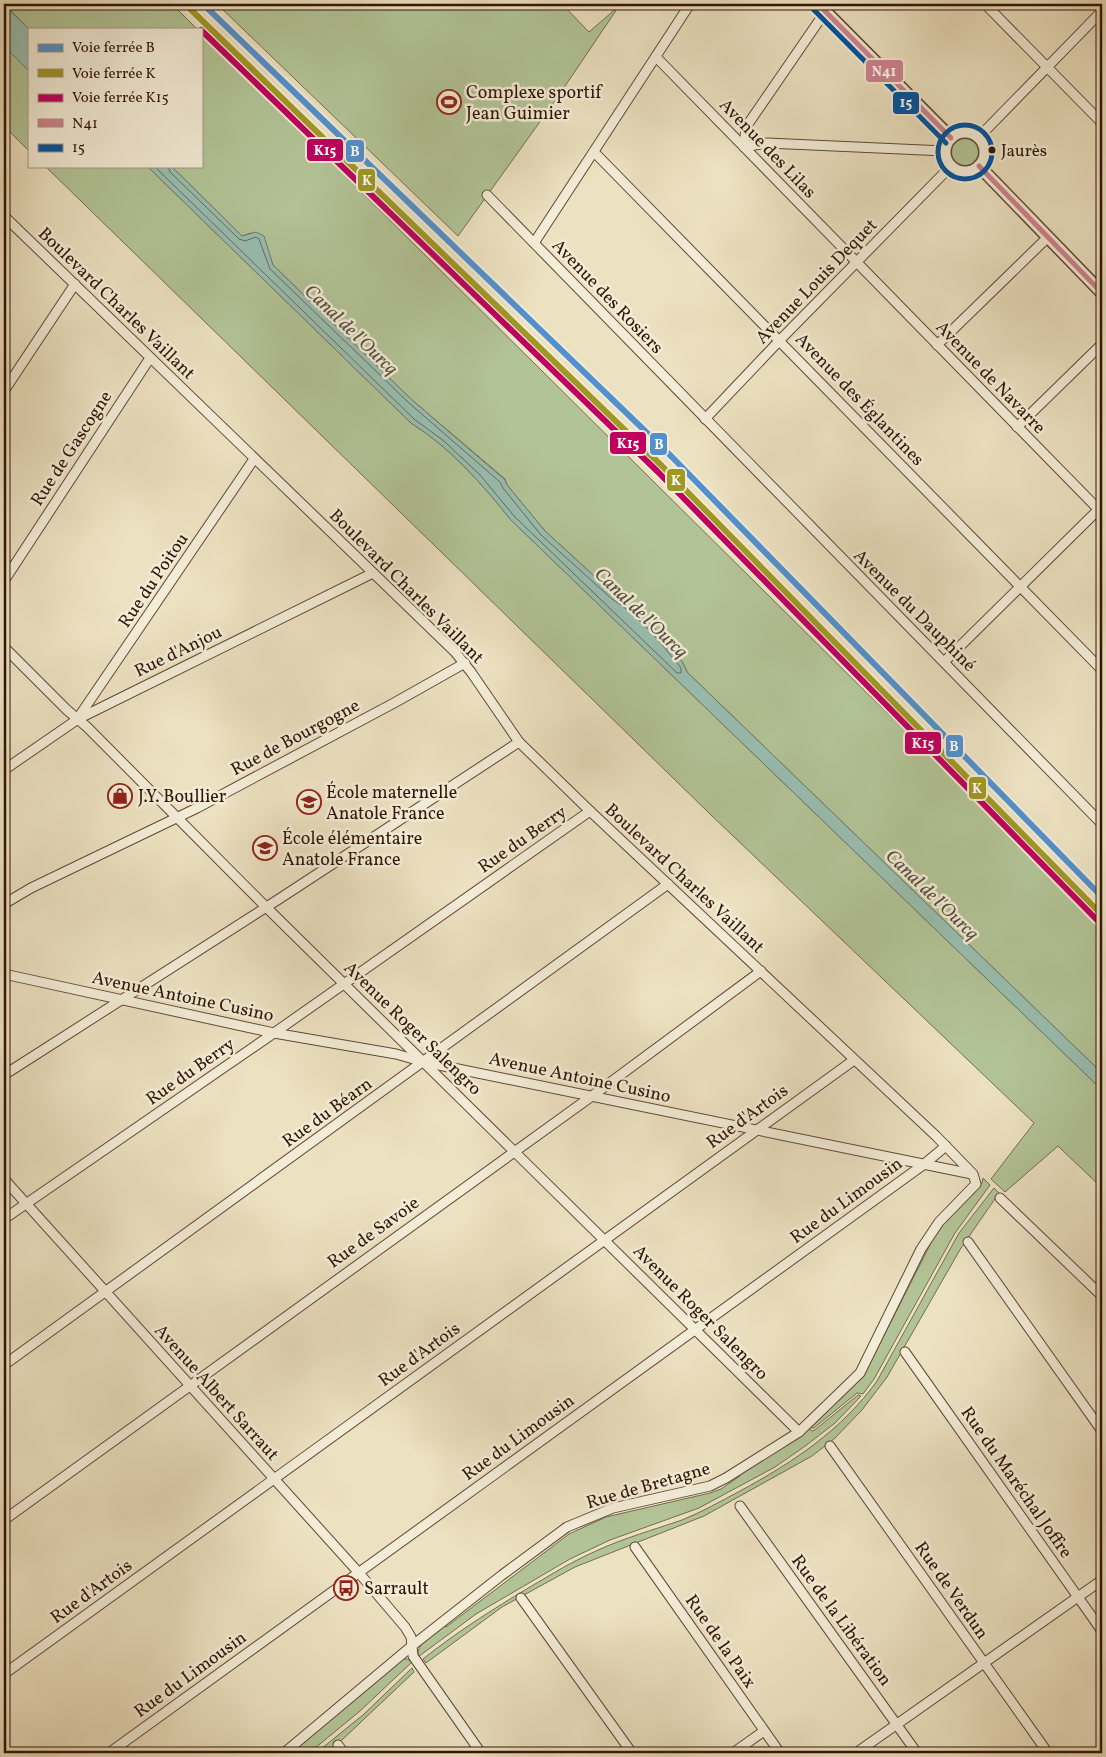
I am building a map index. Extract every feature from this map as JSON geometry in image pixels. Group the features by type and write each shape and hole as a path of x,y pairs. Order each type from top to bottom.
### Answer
{"street":[{"path":"534,243 690,4"},
{"path":"985,4 1102,123"},
{"path":"945,151 767,143 744,147 746,127 821,8 951,138"},
{"path":"979,138 1102,11"},
{"name":"Avenue des Lilas","path":"656,57 857,262"},
{"path":"959,132 970,132 979,138 983,143 985,155 979,166 968,172 951,166 945,151 947,142 951,138 959,132"},
{"name":"Avenue des Églantines","path":"594,152 1102,670"},
{"name":"Avenue Louis Dequet","path":"705,419 951,166"},
{"path":"979,166 1102,293"},
{"name":"Avenue des Rosiers","path":"487,195 705,419"},
{"name":"Boulevard Charles Vaillant","path":"4,216 465,663 519,742 946,1146 973,1174"},
{"path":"937,345 1048,238"},
{"name":"Avenue de Navarre","path":"857,262 1017,427 1101,509"},
{"path":"4,391 75,284"},
{"path":"1017,427 1102,344"},
{"name":"Rue de Gascogne","path":"4,581 150,358"},
{"name":"Avenue du Dauphiné","path":"705,419 1102,824"},
{"name":"Rue du Poitou","path":"78,719 254,459"},
{"path":"944,662 1101,509"},
{"name":"Rue d'Anjou","path":"4,770 78,719 373,573"},
{"name":"Avenue Roger Salengro","path":"4,647 799,1432"},
{"name":"Rue de Bourgogne","path":"4,904 31,888 178,818 394,704 465,663"},
{"path":"4,1075 519,742"},
{"name":"Rue du Berry","path":"4,1219 590,811"},
{"name":"Rue du Béarn","path":"4,1365 668,884"},
{"name":"Rue de Savoie","path":"4,1520 514,1150 592,1096 761,971"},
{"name":"Avenue Antoine Cusino","path":"4,974 274,1032 396,1054 424,1062 973,1174"},
{"name":"Rue d'Artois","path":"4,1674 854,1060"},
{"name":"Rue du Limousin","path":"109,1753 946,1146"},
{"name":"Rue de Bretagne","path":"284,1753 413,1645 502,1574 567,1527 613,1508 710,1486 730,1476 799,1432 860,1373 922,1249 939,1222 976,1184 973,1174"},
{"name":"Avenue Albert Sarraut","path":"4,1179 359,1573 405,1627 411,1636 413,1656 481,1753"},
{"path":"1000,1198 1102,1296"},
{"path":"968,1242 1102,1431"},
{"name":"Rue du Maréchal Joffre","path":"905,1352 1102,1630"},
{"name":"Rue de Verdun","path":"830,1446 1048,1753"},
{"name":"Rue de la Libération","path":"740,1506 917,1753"},
{"name":"Rue de la Paix","path":"635,1547 780,1753"},
{"path":"856,1753 1102,1580"},
{"path":"522,1598 632,1753"},
{"path":"733,1753 764,1731"},
{"path":"338,1745 344,1753"}],"green space":[{"path":"4,4 172,4 196,28 28,28"},
{"name":"Complexe sportif Jean Guimier","path":"217,4 562,4 589,32 619,6 557,98 458,236"},
{"path":"202,34 1102,926 1102,1073 687,672 676,653 645,619 616,596 545,531 507,485 505,479 412,400 273,265 270,257 251,233 242,236 173,168 202,168"},
{"path":"4,46 28,70 28,150 4,126"},
{"path":"965,136 971,137 976,141 980,146 980,158 976,163 971,167 965,168 959,167 954,163 950,158 949,152 950,146 954,141 959,137"},
{"path":"47,168 149,168 411,423 453,455 489,493 511,520 1102,1090 1102,1188 1058,1146 1005,1192 991,1179 1034,1123 710,814"},
{"path":"983,1178 990,1185 955,1233 874,1379 863,1394 857,1393 814,1428 811,1428 865,1373 934,1237 942,1225 982,1183"},
{"path":"994,1188 999,1193 961,1248 887,1377 862,1410 834,1439 812,1456 704,1516 575,1567 502,1607 426,1663 423,1659 462,1630 554,1573 607,1546 697,1514 778,1469 832,1430 863,1399 877,1381 959,1233"},
{"path":"858,1395 861,1396 835,1423 775,1467 699,1508 610,1540 570,1559 476,1614 418,1657 420,1647 431,1635 444,1625 446,1627 569,1534 606,1517 721,1489 740,1476 739,1474 808,1429 813,1431 816,1429"},
{"path":"402,1659 412,1662 360,1711 309,1753 289,1753"},
{"path":"412,1668 414,1672 343,1739 325,1753 316,1753 363,1715"}],"water":[{"path":"4,5 28,28 28,70 4,46"},
{"path":"149,168 173,168 242,236 256,232 264,236 273,265 412,400 505,480 507,485 545,531 616,596 645,619 676,653 687,672 1102,1073 1102,1090 511,520 489,493 453,455 411,423"}],"rail line":[{"name":"K","path":"185,4 662,466 1102,915"},
{"name":"B","path":"203,4 672,457 1102,897"},
{"name":"K15","path":"202,31 657,471 1097,920"}],"transit line":[{"name":"N41","path":"818,4 951,138"},
{"name":"15","path":"813,9 946,143"},
{"name":"15","path":"960,125 970,125 980,129 988,137 992,152 988,167 980,175 970,179 960,179 950,175 942,167 938,157 938,147 942,137 950,129 960,125"},
{"name":"N41","path":"979,166 1102,293"}],"place":[{"name":"Complexe sportif Jean Guimier","path":"449,102"},
{"name":"Jaurès","path":"992,150"},
{"name":"J.Y. Boullier","path":"120,796"},
{"name":"École maternelle Anatole France","path":"309,802"},
{"name":"École élémentaire Anatole France","path":"265,848"},
{"name":"Sarrault","path":"346,1588"}],"water label":[{"name":"Canal de l'Ourcq","path":"352,329"},
{"name":"Canal de l'Ourcq","path":"642,612"},
{"name":"Canal de l'Ourcq","path":"933,894"}]}
